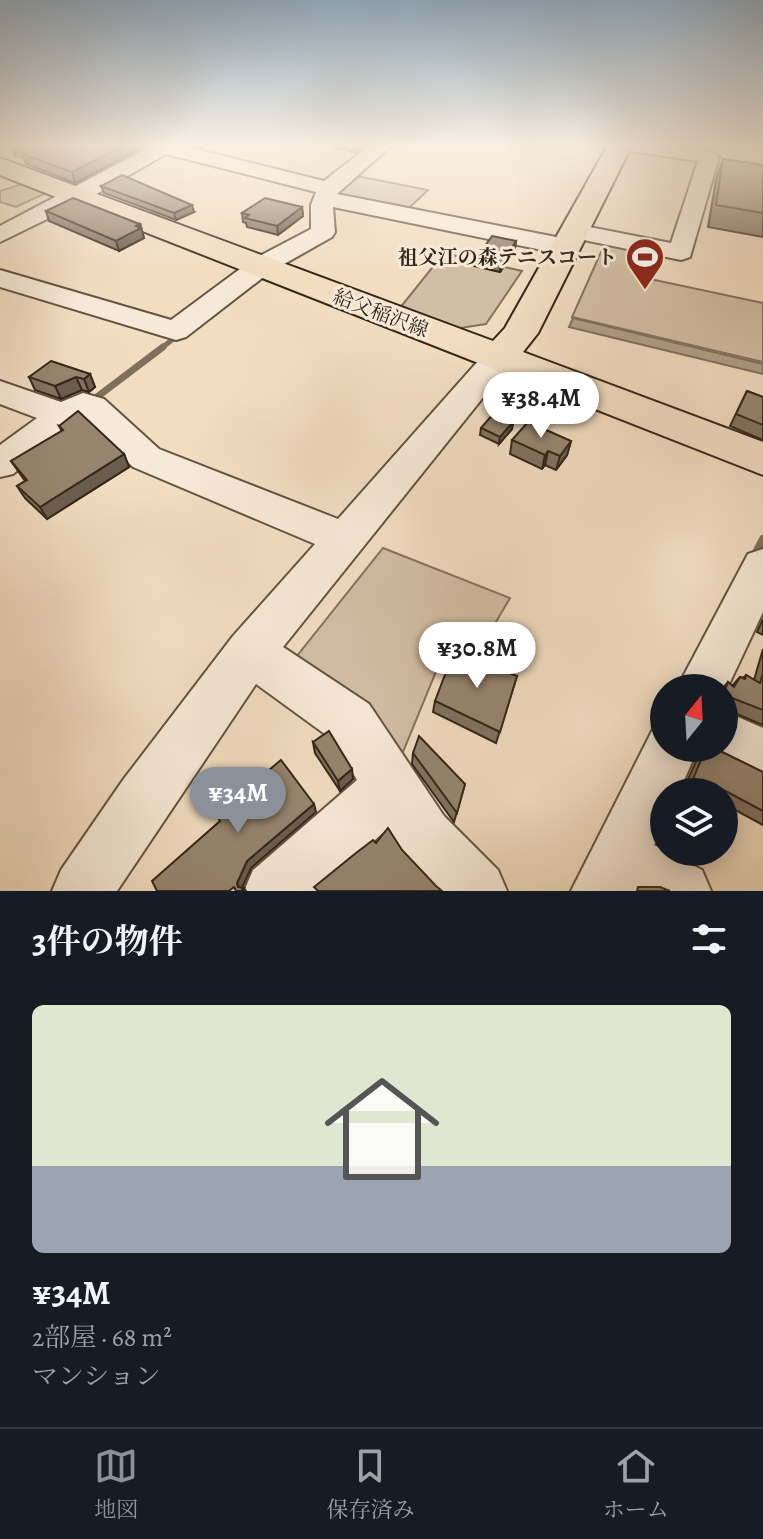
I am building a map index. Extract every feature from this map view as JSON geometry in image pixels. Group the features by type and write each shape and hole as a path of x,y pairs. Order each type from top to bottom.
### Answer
{"main road":[{"name":"給父稲沢線","path":"57,187 763,459"},
{"path":"498,358 520,333 598,187"}],"street":[{"path":"0,235 90,187"},
{"path":"304,187 570,239 681,252 700,187"},
{"path":"0,278 176,331 261,266 323,232 326,193 333,187"},
{"path":"82,891 143,800 250,652 498,358"},
{"path":"0,392 64,415"},
{"path":"0,464 83,404 92,407 146,458 345,539"},
{"path":"710,674 760,580"},
{"path":"250,652 351,722 424,836 477,891"},
{"path":"738,744 763,756"},
{"path":"665,762 610,874 681,891"},
{"path":"274,891 393,786"}],"shaded area":[{"path":"14,187 34,187 48,192 16,207 0,202 0,191"},
{"path":"346,187 411,187 428,190 406,211 336,196"},
{"name":"祖父江の森テニスコート","path":"605,243 657,253 650,279 763,303 763,362 572,317"},
{"path":"444,253 522,271 486,324 454,329 399,309"},
{"path":"573,318 763,364 763,374 569,327"},
{"path":"383,548 510,598 472,663 444,652 396,769 289,666"}],"building":[{"path":"103,187 149,187 192,205 174,213"},
{"path":"719,187 763,187 763,213 716,205"},
{"path":"73,198 140,224 136,226 141,228 116,241 46,211"},
{"path":"265,198 302,207 277,226 245,218 249,215 242,213"},
{"path":"492,236 516,241 501,265 475,260"},
{"path":"51,361 90,374 84,379 76,377 55,386 29,377"},
{"path":"747,391 763,397 763,425 736,414"},
{"path":"78,411 124,454 40,507 17,486 27,480 11,461 63,430 59,426"},
{"path":"494,413 513,422 500,437 481,428"},
{"path":"528,422 571,441 560,456 548,451 545,455 512,440"},
{"path":"454,651 517,676 500,732 435,701"},
{"path":"763,673 763,710 738,700 740,677 745,679 746,675 760,683"},
{"path":"329,731 352,769 338,781 313,742"},
{"path":"419,736 465,784 457,813 413,753"},
{"path":"281,760 314,804 247,861 237,883 238,887 244,888 241,891 236,891 234,887 229,891 157,891 152,881 220,821 216,814"},
{"path":"738,760 763,772 763,811 738,798 738,778 694,778 700,762"},
{"path":"388,828 402,850 442,891 318,891 314,887 373,840 376,843"},
{"path":"638,887 660,887 670,891 637,891"}],"waterway":[{"path":"160,349 180,334"},
{"path":"93,400 163,347"},
{"path":"753,558 763,539"}],"place":[{"name":"祖父江の森テニスコート","path":"645,291"}]}
